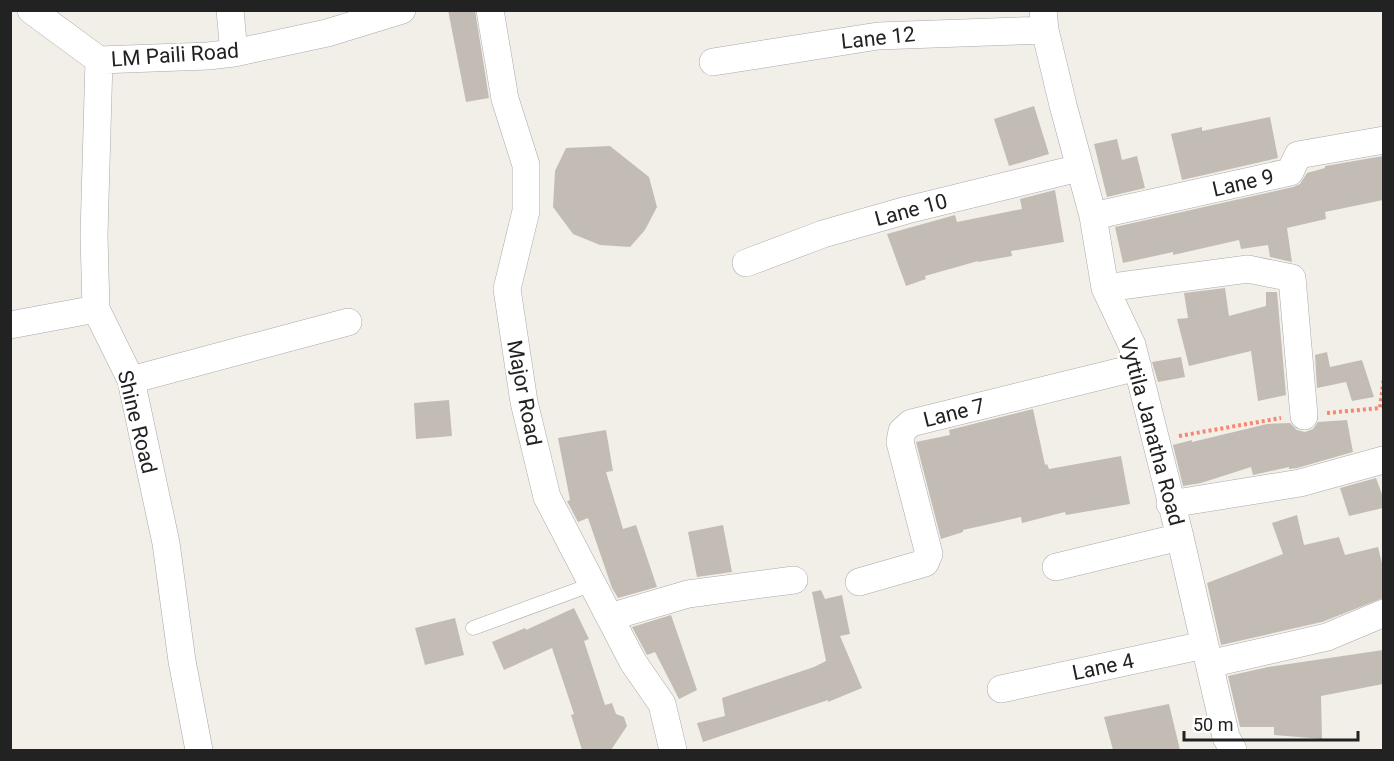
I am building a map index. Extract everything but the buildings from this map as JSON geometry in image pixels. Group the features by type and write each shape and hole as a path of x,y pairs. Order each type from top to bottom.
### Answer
{"street":[{"name":"LM Paili Road","path":"31,10 99,60 208,57 234,53 327,33 402,10"},
{"path":"230,10 234,53"},
{"name":"Major Road","path":"490,10 505,99 526,165 526,211 507,289 524,402 547,497 633,662 662,704 673,750"},
{"name":"Lane 12","path":"713,62 878,36 1044,20"},
{"name":"Vyttila Janatha Road","path":"1044,20 1079,168 1093,216 1105,288 1132,345 1180,537 1226,737 1233,750"},
{"name":"Shine Road","path":"99,60 94,235 96,309 131,380 166,543 182,661 199,750"},
{"name":"Lane 9","path":"1093,216 1290,172 1298,155 1383,140"},
{"name":"Lane 10","path":"746,263 823,234 907,210 1079,168"},
{"path":"1105,288 1248,270 1293,278 1305,416"},
{"path":"10,325 96,309"},
{"path":"131,380 348,322"},
{"name":"Lane 7","path":"859,582 925,563 929,554 900,442 902,431 911,423 1138,367"},
{"path":"1170,504 1300,483 1383,460"},
{"path":"1056,567 1180,537"},
{"path":"610,617 688,594 794,580"},
{"name":"Lane 4","path":"1001,689 1207,654 1327,637 1383,613"}],"lane":[{"path":"473,628 593,584"}]}
